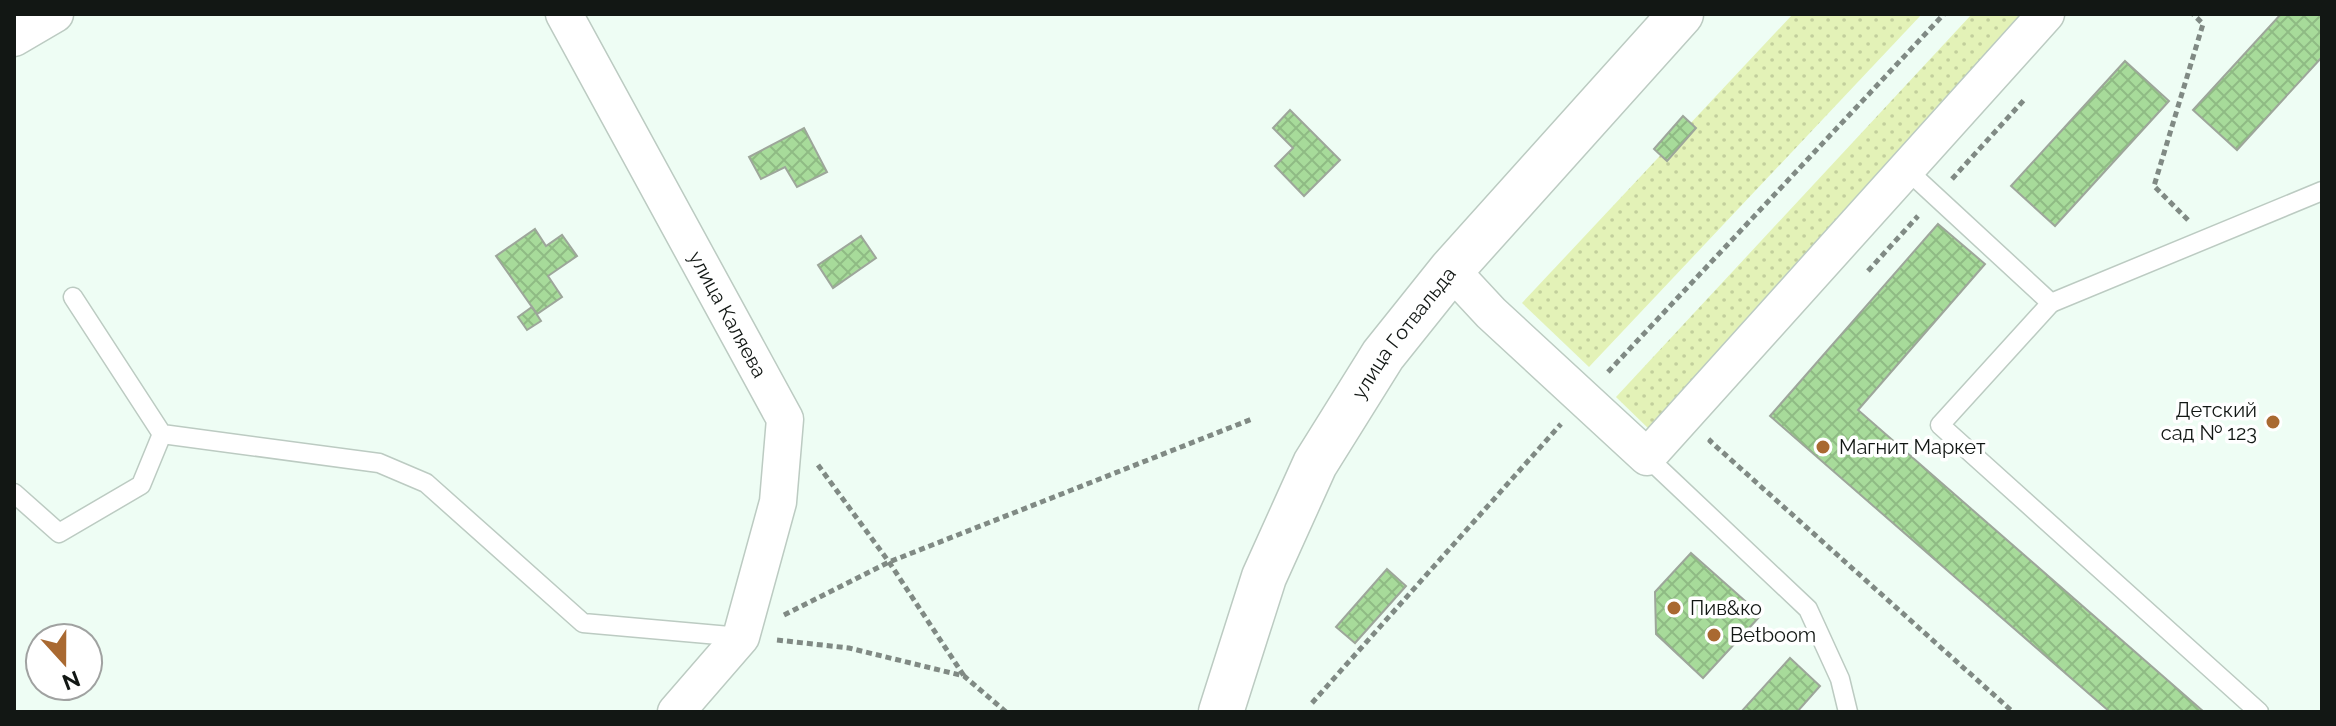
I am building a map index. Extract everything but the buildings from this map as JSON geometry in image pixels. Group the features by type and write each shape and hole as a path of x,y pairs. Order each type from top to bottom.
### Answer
{"main road":[{"name":"улица Готвальда","path":"1221,712 1264,577 1315,464 1383,355 1451,270 1681,14"}],"street":[{"path":"14,38 55,14"},
{"name":"улица Каляева","path":"564,14 785,419"},
{"path":"1451,270 1491,313 1647,457 2046,14"},
{"path":"676,712 741,637 778,502 785,419"}],"lane":[{"path":"1906,169 2051,303"},
{"path":"2259,712 1940,425 2051,303 2322,191"},
{"path":"73,297 162,434 379,463 426,483 583,623 741,637"},
{"path":"14,493 59,533 141,485 162,434"},
{"path":"1647,457 1808,609 1840,679 1848,712"}],"path":[{"path":"1312,703 1585,397 1944,14"},
{"path":"2193,14 2203,24 2154,186 2207,238"},
{"path":"1861,279 2024,100"},
{"path":"785,419 889,562 964,676 1006,712"},
{"path":"741,637 889,562 1252,419"},
{"path":"1721,430 1710,441 2013,712"},
{"path":"741,637 849,648 964,676"}],"green space":[{"path":"1793,14 1922,14 1589,367 1522,303"},
{"path":"1972,14 2036,14 1651,431 1616,397"}],"place":[{"name":"Детский сад № 123","path":"2273,422"},
{"name":"Магнит Маркет","path":"1823,447"},
{"name":"Пив&ко","path":"1674,608"},
{"name":"Betboom","path":"1714,635"}]}
